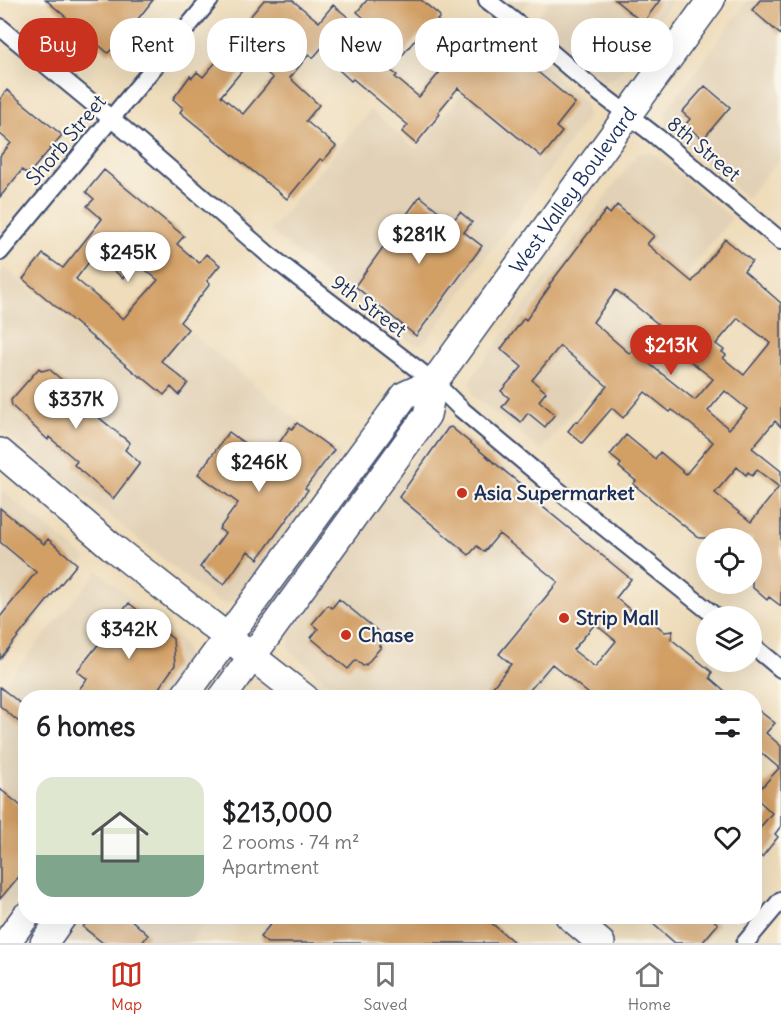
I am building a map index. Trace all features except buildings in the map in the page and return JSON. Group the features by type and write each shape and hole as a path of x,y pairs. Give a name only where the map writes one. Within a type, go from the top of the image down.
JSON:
{"main road":[{"name":"West Valley Boulevard","path":"228,690 428,415 434,382 711,0"},
{"name":"West Valley Boulevard","path":"189,690 405,395 434,382"},
{"path":"0,452 111,546 295,690"},
{"path":"44,943 57,924"},
{"path":"578,924 601,943"}],"street":[{"name":"Shorb Street","path":"0,252 210,0"},
{"name":"8th Street","path":"487,0 657,137 781,241"},
{"name":"9th Street","path":"0,27 269,255 434,382 461,409 541,476 703,606"},
{"path":"762,653 781,669"},
{"path":"762,923 781,900"},
{"path":"745,943 761,924"}],"shaded area":[{"path":"505,0 530,0 520,12"},
{"path":"549,0 673,0 660,18 571,18 571,55 559,45 559,18 537,18"},
{"path":"748,0 781,0 781,157 746,198 668,128 665,113"},
{"path":"479,72 550,72 586,103 588,116 427,340 418,345 408,341 270,231 370,110 416,149"},
{"path":"593,72 621,72 617,77 604,81"},
{"path":"651,152 732,218 541,451 473,395 470,380 637,154"},
{"path":"4,268 140,379 165,349 171,354 190,332 341,455 241,595 235,600 228,603 217,602 0,429 0,274"},
{"path":"448,423 545,498 636,573 542,690 337,690 290,651 288,632 438,424"},
{"path":"0,489 86,559 0,663"},
{"path":"98,571 179,638 185,646 187,655 184,669 168,690 18,690 18,898 0,923 0,689"},
{"path":"76,924 204,924 188,943 64,943"}],"place":[{"name":"Asia Supermarket","path":"462,493"},
{"name":"Strip Mall","path":"564,618"},
{"name":"Chase","path":"346,635"}]}
